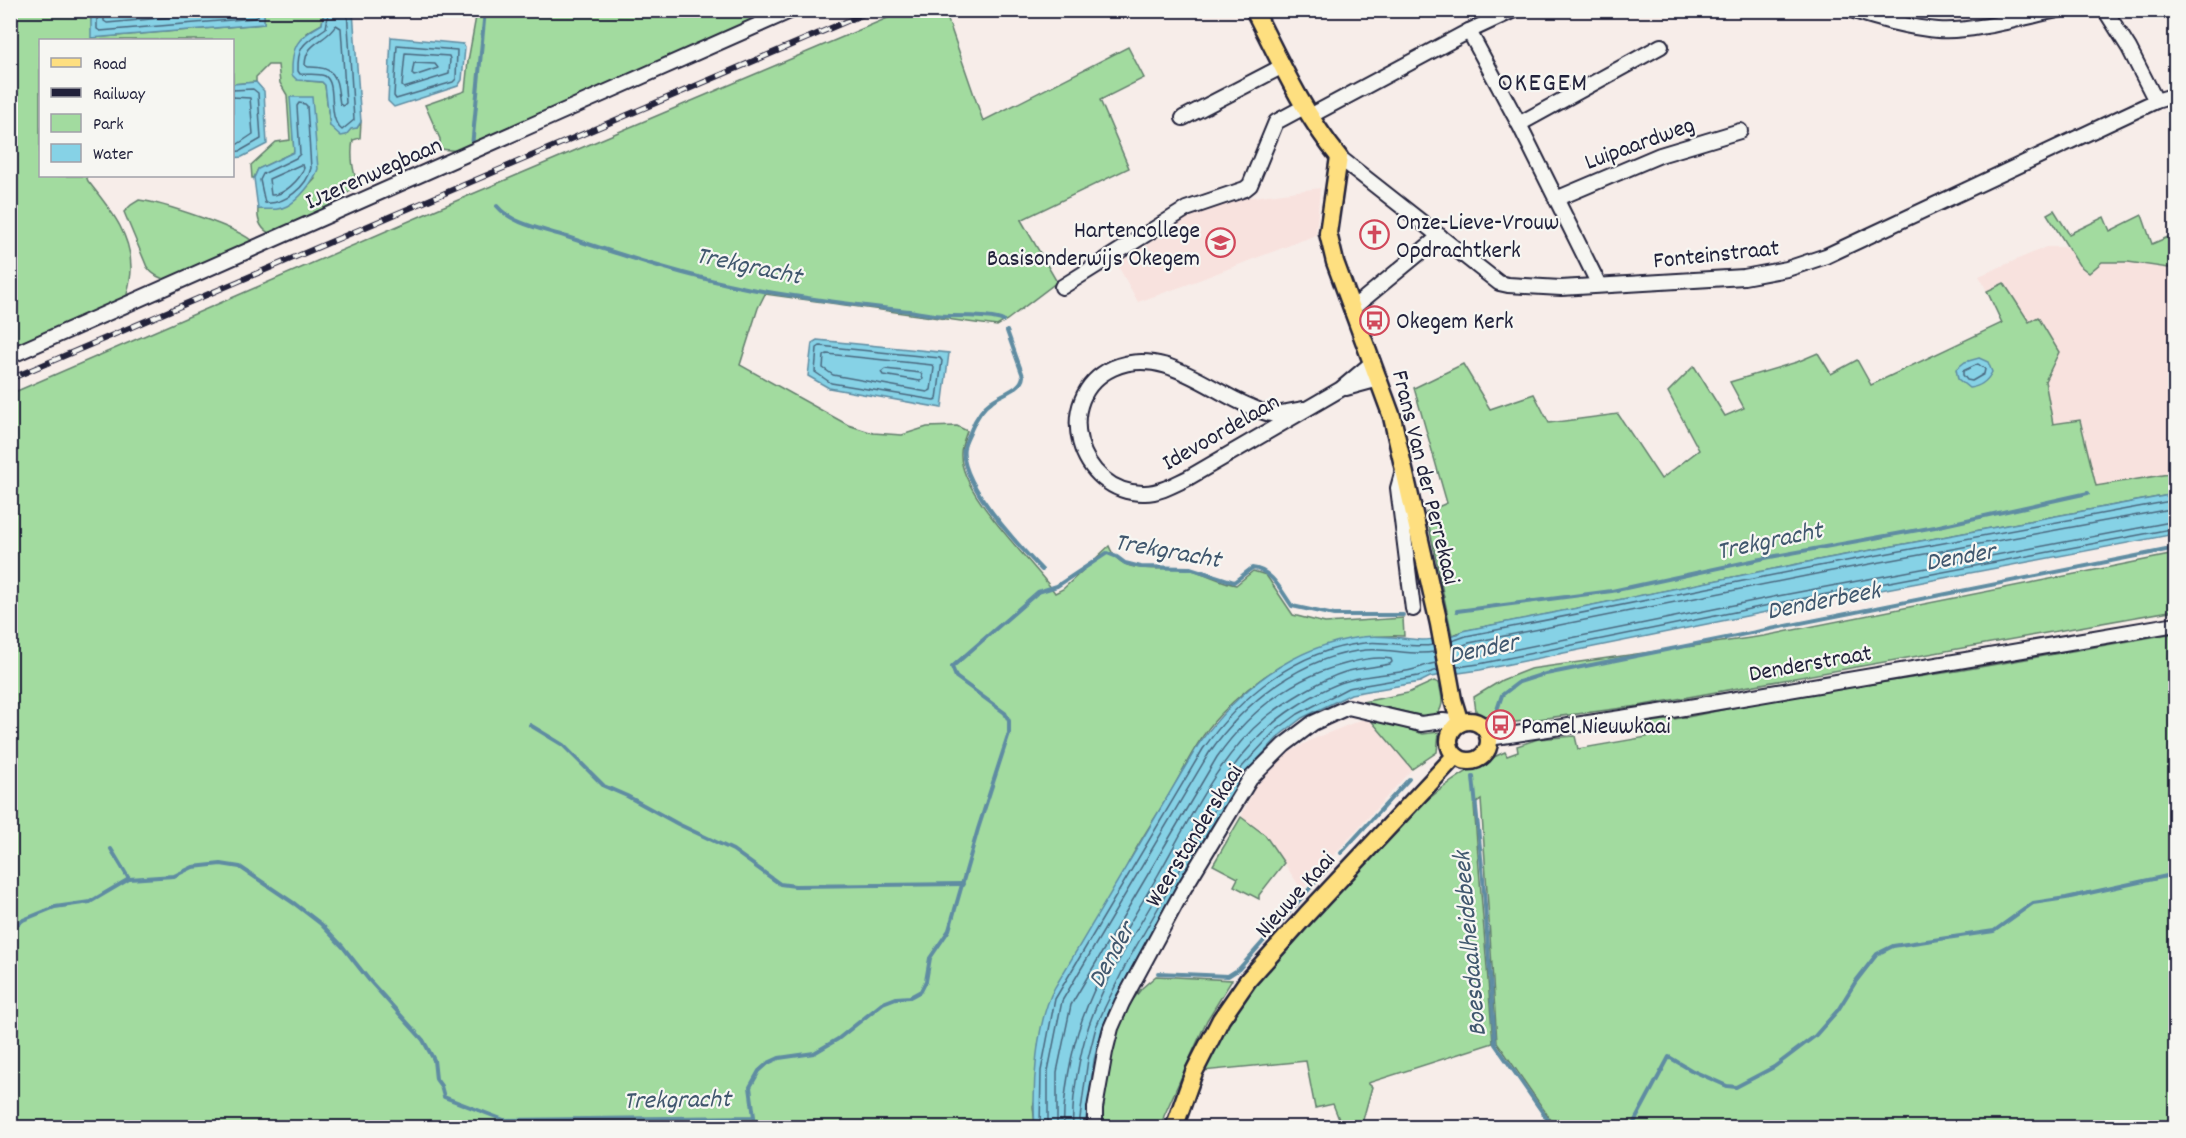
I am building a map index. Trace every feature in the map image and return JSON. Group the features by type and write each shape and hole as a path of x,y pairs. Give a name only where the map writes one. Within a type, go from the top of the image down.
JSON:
{"main road":[{"path":"1254,10 1307,111 1339,157"},
{"name":"Frans Van der Perrekaai","path":"1339,157 1328,233 1335,262 1392,417 1439,624 1451,691 1460,723"},
{"path":"1469,721 1479,723 1489,738 1489,747 1485,754 1470,762 1455,756 1449,748 1449,738 1453,729 1460,723 1469,721"},
{"name":"Nieuwe Kaai","path":"1174,1128 1199,1062 1221,1019 1248,980 1455,756"}],"street":[{"name":"IJzerenwegbaan","path":"10,356 792,10"},
{"path":"1062,287 1186,209 1245,189 1250,185 1276,122 1307,111 1514,10"},
{"path":"1851,10 1900,25 1939,30 1963,29 2058,10"},
{"path":"2105,10 2129,48 2156,101"},
{"path":"1469,32 1519,124 1599,285"},
{"path":"1519,124 1661,46"},
{"path":"1184,118 1283,66"},
{"name":"Fonteinstraat","path":"1339,157 1499,283 1561,288 1744,277 1787,269 1826,256 2156,101 2175,95"},
{"name":"Luipaardweg","path":"1556,198 1659,155 1740,131"},
{"path":"1353,308 1440,236"},
{"name":"Idevoordelaan","path":"1303,409 1270,414 1241,403 1168,365 1154,362 1130,362 1100,375 1087,390 1079,408 1077,437 1088,462 1106,481 1126,490 1146,493 1167,488 1341,389 1373,362"},
{"name":"Idevoordelaan","path":"1341,389 1379,379"},
{"name":"Frans Van der Perrekaai","path":"1403,468 1398,488 1413,609"},
{"name":"Denderstraat","path":"1489,738 1617,719 2175,624"},
{"name":"Weerstanderskaai","path":"1095,1128 1099,1082 1112,1028 1122,1003 1183,890 1250,779 1284,745 1313,723 1348,707 1421,724 1443,721 1460,723"}],"shaded area":[{"name":"Hartencollege Basisonderwijs Okegem","path":"1320,188 1316,235 1186,285 1138,302 1117,264 1205,207 1242,196 1253,197"},
{"path":"2046,247 2067,247 2079,265 2089,273 2102,262 2128,262 2175,269 2175,473 2096,486 2081,425 2053,425 2045,381 2038,318 2029,322 2004,283 1987,291 1979,276"},
{"path":"1368,717 1412,769 1302,890 1265,835 1241,817 1261,774 1277,759 1311,740"}],"green space":[{"path":"11,11 91,11 92,38 264,24 264,11 315,13 324,11 322,24 306,33 307,81 322,82 325,85 330,126 357,128 361,122 360,138 353,140 352,152 353,169 358,187 331,202 326,211 271,234 262,227 258,209 277,208 291,203 315,179 291,97 294,152 258,169 252,178 251,165 276,142 290,140 287,95 280,83 278,65 268,65 256,77 256,82 234,84 234,39 39,39 39,177 86,177 118,222 128,245 131,273 126,299 11,354"},
{"path":"477,11 786,11 470,152 440,149 440,139 425,105 465,91"},
{"path":"904,11 945,11 983,121 1128,47 1144,78 1100,100 1129,168 1021,220 1057,282 997,326 765,294 758,308 740,365 848,425 873,433 902,435 927,427 957,426 967,431 961,453 963,469 971,487 998,526 1055,593 1063,589 1109,546 1115,557 1134,567 1192,570 1236,585 1253,571 1266,575 1293,615 1325,623 1403,618 1404,636 1377,636 1327,646 1280,667 1238,697 1205,734 1124,872 1033,1106 1035,1127 11,1127 10,394 437,209"},
{"path":"139,200 218,224 247,237 254,243 169,280 162,279 147,267 124,212"},
{"path":"2054,210 2069,234 2104,217 2110,231 2142,215 2152,244 2175,234 2175,269 2128,262 2102,262 2089,273 2079,265 2047,214"},
{"path":"2004,283 2029,322 2038,317 2059,352 2045,381 2053,424 2080,420 2096,486 2175,473 2175,494 1818,560 1452,635 1426,512 1447,503 1414,388 1463,364 1490,409 1534,394 1549,423 1618,414 1661,479 1699,450 1668,392 1694,366 1725,416 1744,408 1730,382 1797,362 1818,353 1831,374 1857,360 1871,385 2002,323 1987,291"},
{"path":"2175,554 2175,610 1638,706 1516,722 1495,720 1476,711 1474,697 1502,680 1530,669 1764,636"},
{"path":"2175,633 2175,1127 1551,1127 1551,1120 1497,1042 1481,800 1474,805 1493,1043 1368,1083 1372,1087 1361,1127 1342,1127 1333,1104 1315,1108 1306,1061 1203,1071 1220,1035 1245,997 1401,824 1449,783 1505,752 1507,756 1518,752 1517,746 1538,739 1575,736 1578,749 1647,737 1645,723"},
{"path":"1434,681 1439,683 1442,702 1440,710 1433,718 1357,703 1408,693"},
{"path":"1368,717 1423,734 1439,732 1437,752 1412,769"},
{"path":"1241,817 1265,835 1284,863 1259,895 1259,899 1234,886 1238,878 1213,865"},
{"path":"1156,976 1232,980 1207,1020 1161,1127 1100,1128 1101,1099 1109,1059 1125,1010 1142,988"}],"water":[{"path":"91,11 264,11 264,24 91,38"},
{"path":"324,11 353,11 361,122 357,128 341,136 330,126 325,85 322,82 297,80 292,75 294,50 297,44 322,24"},
{"path":"391,37 463,44 465,48 462,80 458,86 394,107 388,101"},
{"path":"256,82 264,91 267,144 242,157 234,158 234,84"},
{"path":"290,97 312,97 318,169 306,190 292,203 280,209 258,209 254,178 258,169 294,152"},
{"path":"817,340 949,353 942,408 829,388 808,376 812,343"},
{"path":"1979,358 1988,362 1992,372 1988,379 1969,388 1958,379 1956,369 1965,362"},
{"name":"Dender","path":"2175,494 2175,534 1781,609 1480,670 1430,677 1420,682 1351,694 1302,718 1280,735 1247,771 1229,798 1132,967 1102,1029 1094,1060 1086,1127 1035,1128 1034,1094 1037,1056 1043,1018 1055,987 1198,745 1230,706 1249,689 1290,660 1337,642 1362,637 1436,639 1462,631 1818,560"}],"waterway":[{"name":"Trekgracht","path":"472,147 485,10"},
{"name":"Trekgracht","path":"497,206 511,218 529,226 705,279 830,301 934,315 985,317 1003,321"},
{"name":"Trekgracht","path":"1007,331 1023,376 1022,381 1015,388 988,404 979,414 964,448 965,462 970,478 992,513 1042,570"},
{"name":"Trekgracht","path":"1457,611 1612,591 1770,557 1935,527 2088,493"},
{"name":"Denderbeek","path":"1496,713 1502,695 1519,682 1541,675 2176,548"},
{"name":"Trekgracht","path":"111,849 129,879 174,876 193,867 221,864 240,867 295,904 321,924 343,947 369,980 423,1040 434,1060 436,1079 444,1097 504,1120 754,1117 750,1087 759,1071 768,1063 779,1058 814,1053 838,1039 883,1003 896,998 910,997 921,991 926,981 930,958 949,930 1009,733 1009,721 1005,713 956,677 952,667 1038,592 1057,586 1107,553 1125,563 1141,567 1190,568 1234,582 1252,568 1259,569 1275,582 1292,606 1334,615 1403,615"},
{"path":"530,725 563,745 604,786 733,850 780,884 795,886 963,884"},
{"name":"Boesdaalheidebeek","path":"1473,777 1495,1044 1550,1123 1548,1128"},
{"path":"1341,853 1409,779"},
{"path":"1158,973 1228,976 1239,969 1333,862"},
{"path":"1631,1128 1669,1057 1691,1070 1727,1086 1736,1087 1774,1067 1815,1036 1838,1010 1856,981 1877,954 1893,946 1994,931 2033,903 2176,874"},
{"path":"10,929 23,920 55,907 90,902 129,879"},
{"path":"754,1117 757,1128"}],"railway":[{"path":"10,379 873,10"}],"place":[{"name":"Onze-Lieve-Vrouw Opdrachtkerk","path":"1375,235"},
{"name":"Hartencollege Basisonderwijs Okegem","path":"1221,243"},
{"name":"Okegem Kerk","path":"1375,320"},
{"name":"Pamel Nieuwkaai","path":"1500,725"}],"district":[{"name":"OKEGEM","path":"1543,81"}]}
